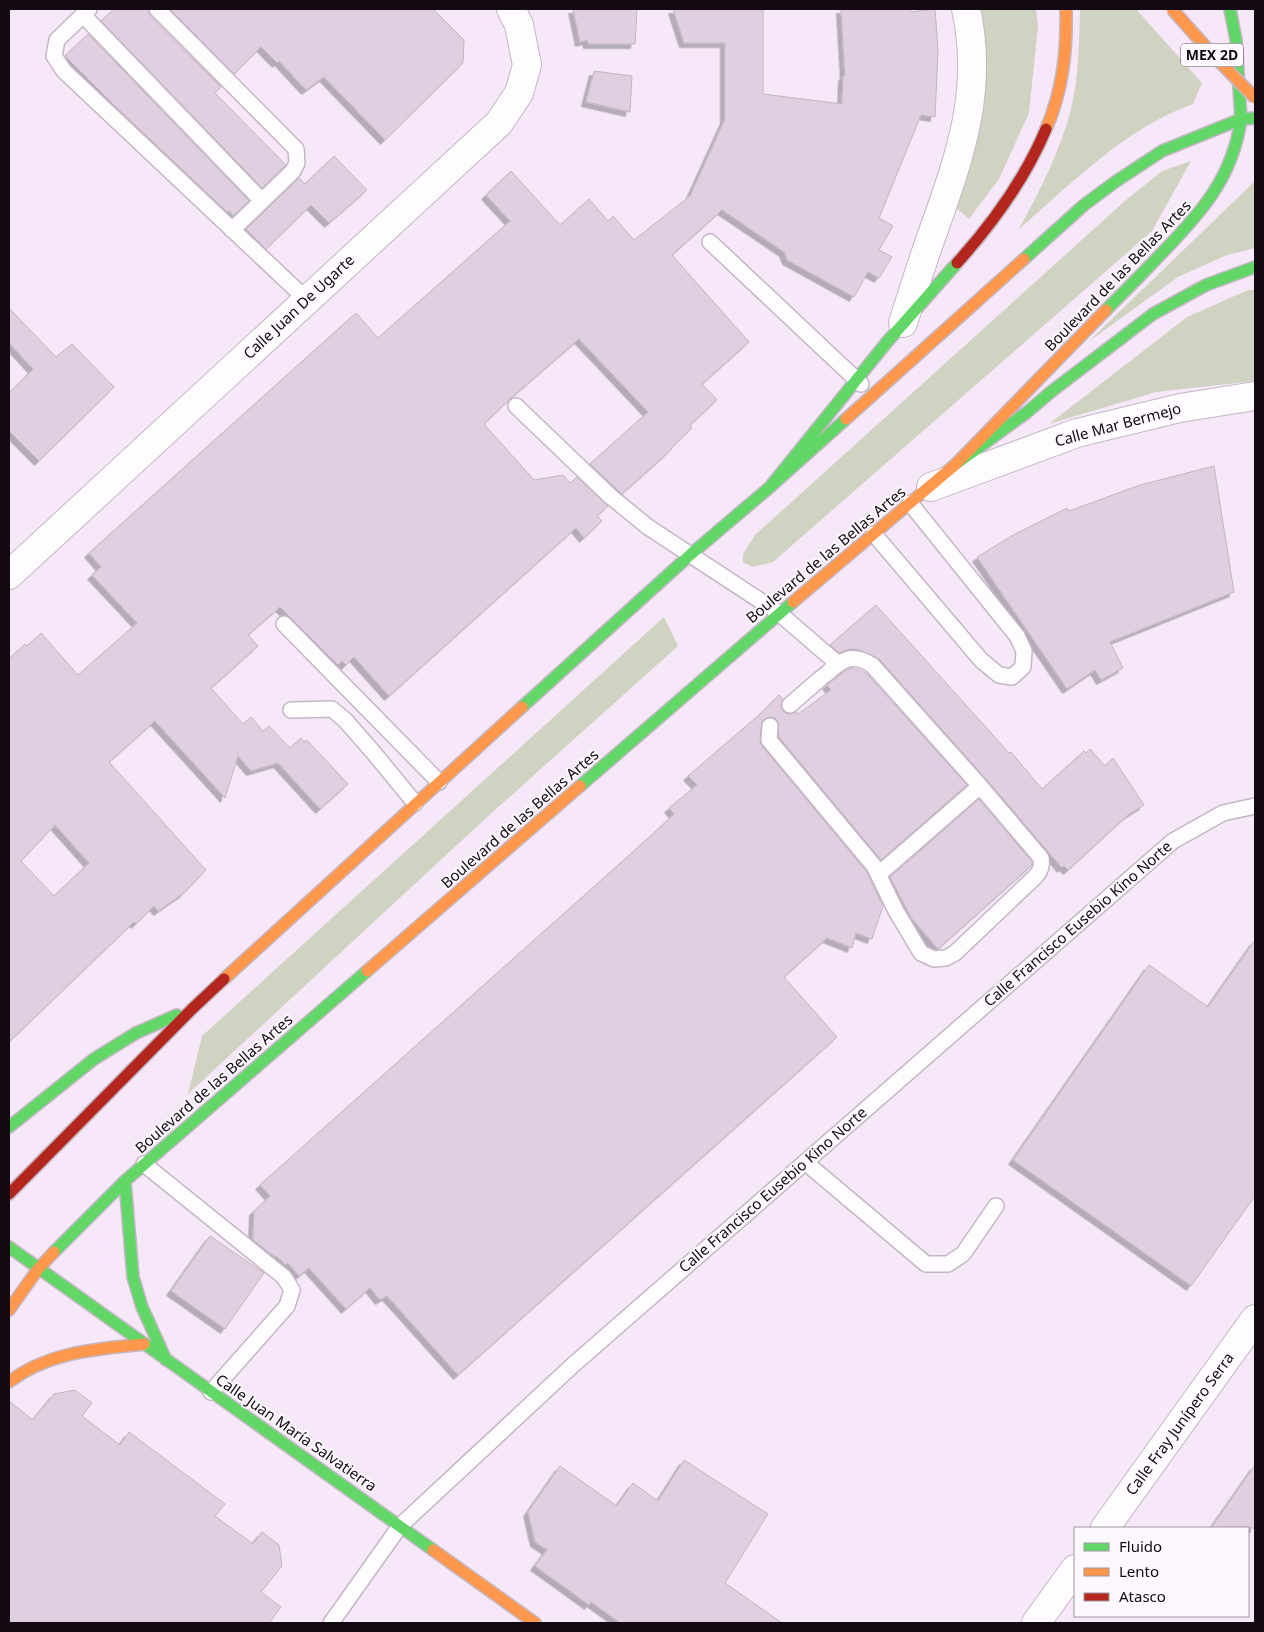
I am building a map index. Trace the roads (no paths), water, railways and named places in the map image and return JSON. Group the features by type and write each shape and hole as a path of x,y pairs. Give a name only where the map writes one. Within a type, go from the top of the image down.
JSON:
{"main road":[{"path":"770,488 903,323 974,244 1005,204 1026,171 1054,109 1062,75 1066,43 1066,9"},
{"name":"MEX 2D","path":"1172,9 1255,98"},
{"name":"Boulevard de las Bellas Artes","path":"9,1310 38,1269 144,1164 779,614 956,464 1194,221 1216,192 1225,176 1237,145 1241,119 1236,40 1230,9"},
{"path":"9,1194 192,1009 414,803 690,555 770,488 1084,205 1162,151 1241,119 1255,118"},
{"path":"956,464 1020,418 1052,391 1153,314 1206,285 1255,267"},
{"path":"9,1126 94,1059 136,1034 192,1009"},
{"path":"125,1181 133,1277 142,1306 166,1360"},
{"name":"Calle Juan María Salvatierra","path":"9,1247 535,1623"},
{"path":"9,1382 44,1360 85,1351 144,1344"}],"street":[{"name":"Calle Juan De Ugarte","path":"9,575 499,123 518,94 527,65 519,25 511,9"},
{"path":"903,323 958,162 970,103 973,61 966,9"},
{"name":"Calle Mar Bermejo","path":"919,496 1077,433 1180,408 1255,396"},
{"name":"Calle Fray Junípero Serra","path":"1106,1527 1255,1319"},
{"path":"1036,1623 1074,1570"}],"lane":[{"path":"157,9 296,149 297,163 292,171 232,230"},
{"path":"262,201 86,12 56,40 54,56 64,71 307,300"},
{"path":"710,242 873,396"},
{"path":"516,406 610,496 648,527 779,614 838,664"},
{"path":"874,534 981,660 999,675 1012,677 1023,667 1024,651 1017,636 919,496"},
{"path":"284,624 438,782"},
{"path":"770,726 769,740 879,874 896,911 921,953 934,959 946,958 955,953 1041,870 1041,858 1036,851 872,665 861,658 848,658 838,664 790,705"},
{"path":"291,710 332,709 345,720 373,752 414,803"},
{"path":"879,874 980,786"},
{"name":"Calle Francisco Eusebio Kino Norte","path":"331,1623 400,1526 573,1365 1173,841 1223,813 1255,806"},
{"path":"805,1162 926,1264 948,1264 963,1254 996,1206"},
{"path":"144,1164 284,1277 292,1290 287,1306 211,1392"}]}
